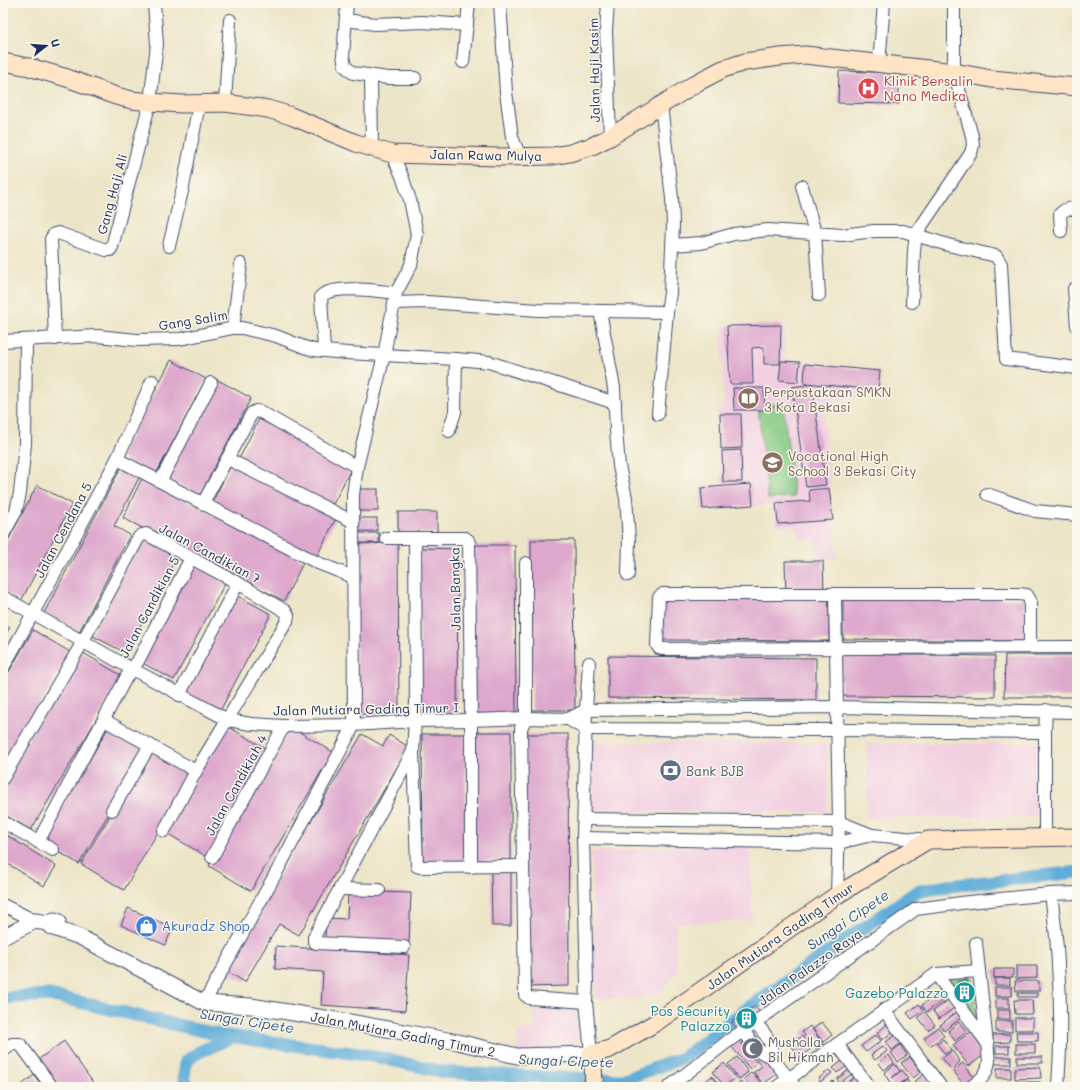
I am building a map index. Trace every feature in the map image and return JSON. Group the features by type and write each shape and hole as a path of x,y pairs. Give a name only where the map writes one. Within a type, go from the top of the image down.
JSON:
{"main road":[{"name":"Jalan Rawa Mulya","path":"3,62 29,67 67,78 116,96 150,102 199,104 225,103 278,111 356,143 392,154 520,158 553,156 570,153 592,146 610,137 723,69 745,62 780,57 805,55 954,72 992,79 1077,87"},
{"path":"928,840 1077,837"},
{"name":"Jalan Mutiara Gading Timur","path":"592,1059 656,1023 837,895 928,840"},
{"path":"592,1059 594,1087"}],"street":[{"path":"150,102 157,44 154,3"},
{"path":"347,3 343,56 346,66 353,73 388,78 415,78"},
{"path":"463,62 469,3"},
{"path":"500,3 506,92 512,137 520,158"},
{"name":"Jalan Haji Kasim","path":"608,3 606,31 610,137"},
{"path":"879,64 884,3"},
{"path":"912,302 916,234 971,153 973,145 972,136 954,72 954,3"},
{"path":"225,103 230,20"},
{"path":"346,20 375,24 423,22 467,24"},
{"path":"371,76 372,148"},
{"name":"Gang Haji Ali","path":"55,339 51,239 54,234 58,233 106,250 110,250 150,102"},
{"path":"169,246 183,187 199,104"},
{"path":"658,414 670,293 672,244 672,198 661,105"},
{"path":"209,1000 354,725 353,495 357,467 384,355 395,298 411,265 417,234 410,200 392,154"},
{"path":"802,186 815,233 820,295"},
{"path":"1061,231 1060,214 1064,210 1070,208 1077,210"},
{"path":"672,244 701,243 734,234 768,230 842,235 868,232 902,231 916,234 948,245 996,256 1001,264 1006,359 1077,368"},
{"path":"233,328 241,264"},
{"path":"1074,288 1077,326"},
{"path":"324,351 321,296 342,290 364,289 395,298 427,302 538,310 667,312"},
{"path":"600,311 614,388 619,466 626,498 629,540 628,575"},
{"name":"Gang Salim","path":"3,341 97,336 137,340 180,339 233,328 242,328 276,336 304,347 324,351 489,362 615,403"},
{"path":"3,535 16,510 20,493 25,444 26,340"},
{"path":"449,431 455,412 456,359"},
{"name":"Jalan Cendana 5","path":"3,668 117,459 152,381"},
{"path":"161,480 211,383"},
{"path":"204,503 252,413 256,411 261,412 357,467"},
{"path":"228,458 352,521"},
{"path":"117,459 161,480 318,563 354,577"},
{"path":"987,494 1035,511 1077,515"},
{"name":"Jalan Candikian 7","path":"82,640 139,537 142,535 146,534 238,583 285,611 288,615 287,621 228,720"},
{"name":"Jalan Bangka","path":"386,538 465,538 468,540 471,720"},
{"path":"415,539 415,721 413,752 417,866 523,866"},
{"name":"Jalan Candikian 5","path":"38,842 138,660 191,558"},
{"path":"526,563 526,718 521,728 525,995 529,998 586,1002"},
{"path":"180,695 238,583"},
{"path":"1030,647 1030,600 1027,596 1007,594 663,594 659,597 657,645 662,649 1077,647"},
{"path":"835,594 839,822 837,895"},
{"name":"Jalan Mutiara Gading Timur I","path":"3,598 228,720 251,724 284,726 354,725 415,721 526,718 568,719 586,710"},
{"path":"3,778 82,640"},
{"path":"589,663 585,729 583,838 586,1002 592,1059"},
{"path":"586,710 836,707 1046,710 1077,712"},
{"path":"1045,838 1046,710"},
{"name":"Jalan Mutiara Gading Timur I","path":"568,719 585,729"},
{"path":"104,720 196,771"},
{"path":"164,831 196,771 228,720"},
{"path":"471,720 471,867"},
{"name":"Jalan Candikiah 4","path":"212,857 284,726"},
{"path":"585,729 1045,732"},
{"path":"112,810 150,745"},
{"path":"404,947 316,943 314,941 314,937 363,848 413,752"},
{"path":"584,819 839,822 872,835 928,840"},
{"path":"3,822 53,850"},
{"path":"583,838 838,843 872,835"},
{"path":"340,889 379,890"},
{"name":"Jalan Palazzo Raya","path":"668,1087 700,1062 916,909 969,902 1077,893"},
{"path":"1052,894 1060,992 1058,1087"},
{"path":"3,905 42,922"},
{"path":"3,937 42,922"},
{"name":"Jalan Mutiara Gading Timur 2","path":"42,922 53,928 80,937 209,1000 355,1023 458,1042 517,1056 592,1059"},
{"path":"971,1087 987,1072 989,1061 976,943"},
{"path":"777,1087 792,1083 837,1044 936,974 980,971"},
{"path":"936,974 988,1044"},
{"path":"884,1010 941,1087"},
{"path":"756,1022 771,1044 772,1050 770,1055"},
{"path":"744,1031 760,1052 765,1055 770,1055 792,1083"},
{"path":"3,1051 12,1044 20,1044 52,1087"},
{"path":"837,1044 869,1087"}],"shaded area":[{"name":"Vocational High School 3 Bekasi City","path":"785,324 784,359 880,371 881,392 827,402 823,407 837,560 821,560 814,539 798,538 797,528 776,525 774,505 701,511 700,487 721,485 716,411 722,409 724,399 721,325"},
{"path":"592,742 828,743 828,812 592,811"},
{"path":"1037,743 1038,817 867,818 867,744"},
{"path":"720,844 751,844 752,921 676,923 677,971 658,996 596,999 591,852"},
{"path":"534,1007 578,1007 578,1046 573,1049 517,1053 518,1031 534,1029"}],"green space":[{"path":"783,403 794,497 768,499 758,406"},
{"path":"973,976 978,1025 944,978"}],"building":[{"name":"Klinik Bersalin Nano Medika","path":"839,71 899,73 899,104 838,103"},
{"path":"781,325 780,364 764,364 764,347 752,348 753,384 730,384 727,326"},
{"path":"171,360 206,379 155,476 120,457"},
{"path":"781,361 800,362 798,382 779,380"},
{"path":"805,364 880,371 878,390 804,383"},
{"path":"216,379 251,398 200,495 165,477"},
{"path":"812,384 826,485 806,487 792,387"},
{"name":"Perpustakaan SMKN 3 Kota Bekasi","path":"733,388 764,388 765,410 734,410"},
{"path":"720,414 741,414 742,448 721,449"},
{"path":"259,419 352,467 332,506 239,459"},
{"path":"741,450 742,482 723,482 722,451"},
{"path":"123,464 141,474 114,526 130,535 79,632 44,613"},
{"path":"231,465 336,518 316,558 211,505"},
{"path":"142,478 304,561 284,601 123,518"},
{"path":"751,484 753,505 703,509 701,488"},
{"path":"37,485 72,504 21,601 3,591 3,550"},
{"path":"829,488 833,520 778,524 776,503 810,501 809,490"},
{"path":"356,489 378,489 378,511 356,511"},
{"path":"398,512 437,512 437,533 398,533"},
{"path":"355,518 377,518 377,531 355,531"},
{"path":"356,533 379,533 379,543 356,543"},
{"path":"142,538 177,556 126,653 91,635"},
{"path":"531,540 574,540 575,710 532,710"},
{"path":"398,543 399,714 357,714 355,544"},
{"path":"472,545 515,545 516,715 473,715"},
{"path":"420,548 458,549 457,718 420,718"},
{"path":"785,561 823,561 824,592 786,593"},
{"path":"190,564 225,583 174,680 139,661"},
{"path":"236,595 271,614 220,711 185,692"},
{"path":"660,598 829,599 829,641 660,640"},
{"path":"843,598 1025,599 1025,641 843,639"},
{"path":"3,622 10,627 3,639"},
{"path":"33,630 70,652 3,768 3,682"},
{"path":"80,651 122,676 31,830 3,814 3,782"},
{"path":"841,654 995,656 995,697 841,696"},
{"path":"1005,655 1077,655 1077,697 1004,697"},
{"path":"608,656 816,658 816,700 608,698"},
{"path":"227,726 270,751 207,857 165,832"},
{"path":"291,727 333,752 251,891 209,866"},
{"path":"108,728 146,750 79,864 42,842"},
{"path":"473,732 511,732 511,861 473,860"},
{"path":"362,734 383,746 389,735 409,747 299,935 279,924 245,982 224,970"},
{"path":"422,734 465,734 466,863 423,863"},
{"path":"525,734 568,734 569,986 526,987"},
{"path":"149,750 191,775 124,890 81,864"},
{"path":"3,833 56,866 44,886 3,861"},
{"path":"491,871 511,871 511,926 492,926"},
{"path":"348,891 411,893 409,942 325,939 326,918 347,919"},
{"name":"Akuradz Shop","path":"128,908 173,928 165,945 121,925"},
{"path":"276,946 409,955 405,1011 321,1005 323,972 275,969"},
{"path":"1016,966 1037,966 1037,978 1016,979"},
{"path":"994,969 1013,969 1013,977 994,978"},
{"path":"995,978 1010,978 1010,985 995,985"},
{"path":"967,980 970,996 961,998 957,982"},
{"path":"1015,981 1039,981 1039,991 1016,991"},
{"path":"995,987 1012,987 1012,996 995,996"},
{"path":"941,990 947,997 927,1012 922,1005"},
{"path":"1018,993 1037,993 1037,997 1018,997"},
{"path":"996,998 1009,998 1009,1008 996,1008"},
{"path":"948,1000 954,1008 939,1019 933,1011"},
{"path":"1014,1000 1032,1000 1033,1014 1015,1014"},
{"path":"919,1004 924,1010 912,1019 907,1013"},
{"name":"Pos Security Palazzo","path":"755,1006 760,1013 738,1030 732,1022"},
{"path":"1072,1006 1077,1006 1077,1015 1073,1015"},
{"path":"997,1010 1010,1010 1010,1019 997,1019"},
{"path":"925,1012 935,1025 928,1030 918,1017"},
{"path":"957,1012 961,1018 944,1031 940,1025"},
{"path":"1015,1018 1033,1018 1033,1030 1015,1030"},
{"path":"996,1021 1012,1021 1012,1032 996,1032"},
{"path":"822,1022 832,1035 823,1042 813,1029"},
{"path":"890,1022 896,1029 882,1040 877,1033"},
{"path":"959,1022 967,1032 955,1041 948,1031"},
{"path":"810,1026 823,1044 816,1049 802,1032"},
{"path":"938,1027 944,1036 930,1046 924,1038"},
{"path":"972,1031 988,1052 969,1066 953,1045"},
{"path":"1016,1032 1038,1032 1038,1041 1017,1041"},
{"path":"898,1033 904,1041 892,1050 886,1042"},
{"path":"1010,1034 1010,1042 993,1043 993,1035"},
{"path":"876,1035 881,1041 866,1052 861,1046"},
{"path":"802,1036 812,1048 800,1057 791,1045"},
{"path":"744,1038 777,1074 763,1084 754,1072 762,1066 741,1040"},
{"path":"943,1039 951,1050 945,1054 937,1044"},
{"path":"739,1040 757,1063 750,1069 731,1046"},
{"path":"64,1041 96,1087 59,1087 39,1059"},
{"path":"1016,1044 1035,1044 1035,1053 1016,1053"},
{"path":"900,1045 907,1055 898,1062 891,1053"},
{"path":"883,1046 887,1051 875,1060 871,1055"},
{"path":"996,1046 1009,1046 1009,1053 996,1053"},
{"path":"952,1051 960,1062 951,1069 942,1058"},
{"path":"889,1055 894,1063 884,1070 879,1063"},
{"path":"737,1057 748,1072 739,1079 728,1064"},
{"path":"910,1057 921,1072 913,1078 901,1063"},
{"path":"992,1057 1011,1057 1011,1064 992,1064"},
{"path":"1017,1057 1042,1057 1042,1063 1017,1063"},
{"path":"843,1060 847,1066 837,1073 833,1068"},
{"path":"724,1063 736,1078 724,1086 713,1072"},
{"path":"963,1063 975,1079 965,1087 953,1070"},
{"path":"895,1064 900,1071 892,1078 902,1070 908,1078 896,1087 893,1087 884,1073"},
{"path":"1040,1067 1041,1078 1015,1079 1015,1068"},
{"path":"997,1068 1011,1068 1011,1078 997,1078"},
{"path":"850,1069 853,1073 840,1083 837,1079"},
{"path":"829,1070 832,1073 820,1082 818,1079"},
{"path":"752,1072 762,1085 759,1087 750,1087 744,1079"},
{"path":"924,1074 933,1086 918,1087 914,1082"},
{"path":"34,1075 43,1087 19,1087"},
{"path":"712,1076 721,1087 713,1087 707,1080"},
{"path":"855,1077 861,1085 859,1087 842,1087"},
{"path":"907,1080 912,1087 897,1087"},
{"path":"706,1081 710,1087 699,1087"},
{"path":"833,1081 837,1087 826,1086"},
{"path":"741,1082 745,1087 734,1087"},
{"path":"1019,1082 1040,1082 1040,1087 1019,1087"}],"waterway":[{"name":"Sungai Cipete","path":"3,998 49,995 220,1035 373,1056 443,1072 622,1080 683,1058 760,999 916,892 948,886 1077,872"},
{"path":"188,1087 184,1077 186,1061 199,1052 233,1037"}],"place":[{"name":"Klinik Bersalin Nano Medika","path":"869,88"},
{"name":"Perpustakaan SMKN 3 Kota Bekasi","path":"749,399"},
{"name":"Vocational High School 3 Bekasi City","path":"773,463"},
{"name":"Bank BJB","path":"670,771"},
{"name":"Akuradz Shop","path":"147,926"},
{"name":"Gazebo Palazzo","path":"964,993"},
{"name":"Pos Security Palazzo","path":"746,1018"},
{"name":"Musholla Bil Hikmah","path":"752,1049"}]}
